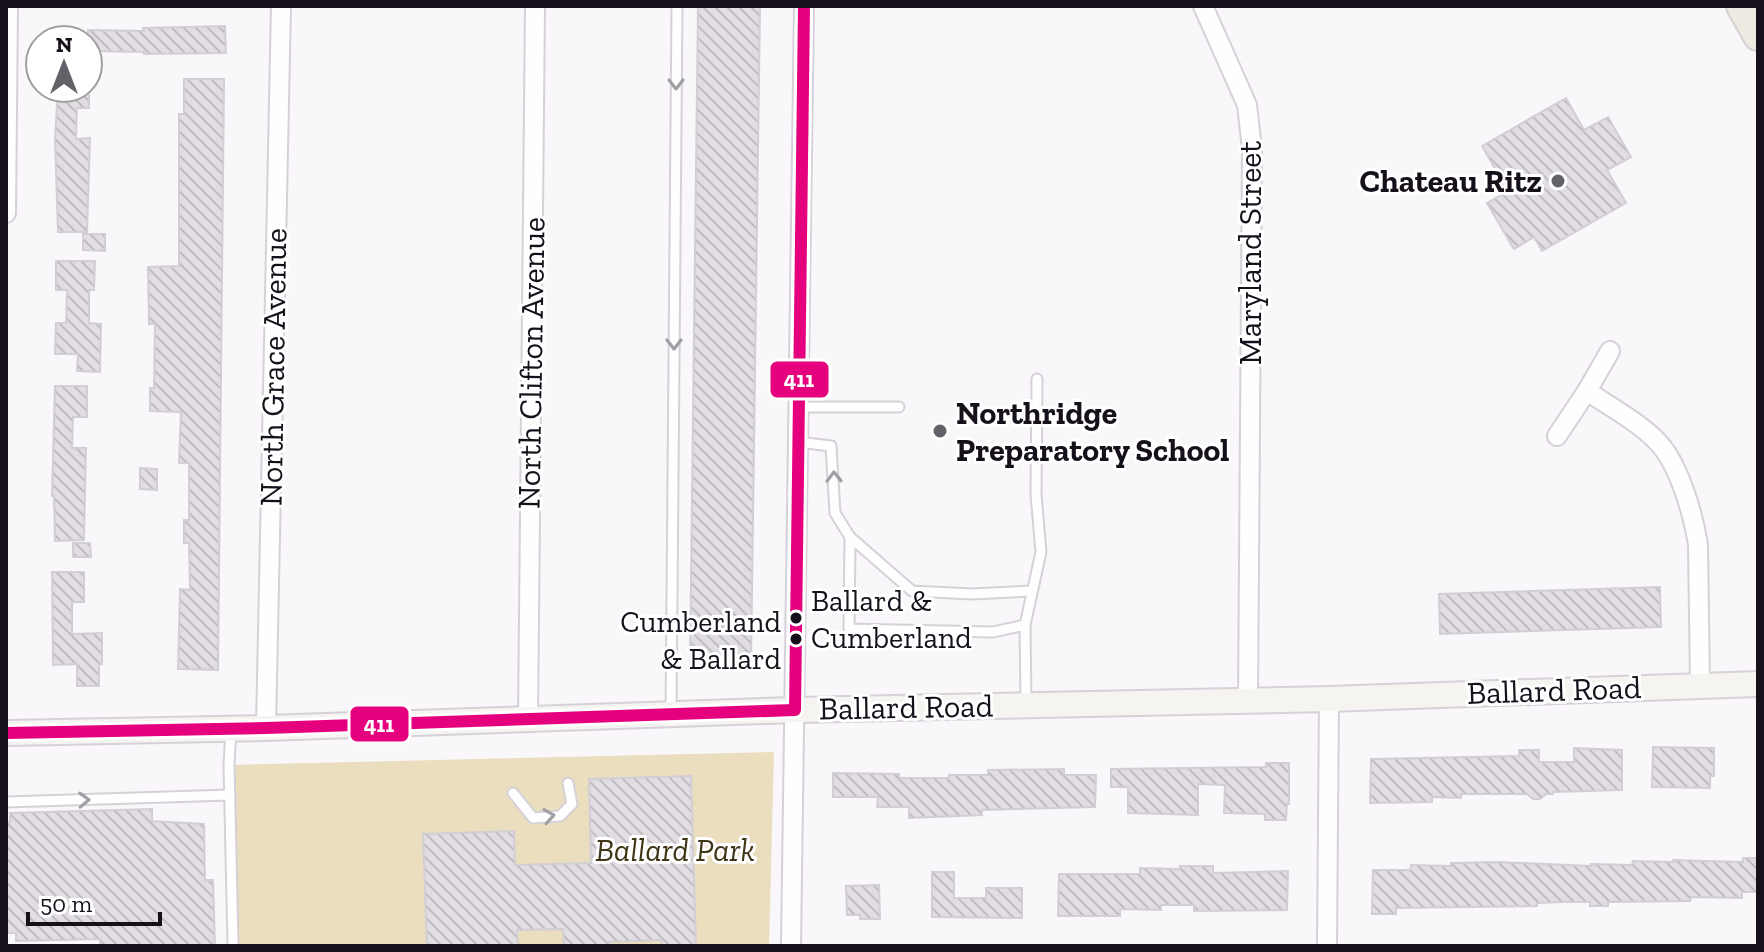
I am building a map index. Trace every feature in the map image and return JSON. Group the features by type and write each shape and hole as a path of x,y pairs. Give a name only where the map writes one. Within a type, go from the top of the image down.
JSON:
{"main road":[{"path":"1741,6 1758,36"}],"street":[{"path":"6,213 8,6"},
{"name":"North Grace Avenue","path":"266,728 281,6"},
{"name":"North Clifton Avenue","path":"528,719 535,6"},
{"path":"791,946 804,6"},
{"name":"Maryland Street","path":"1203,6 1247,105 1252,149 1248,700"},
{"path":"1557,436 1610,351"},
{"path":"1587,391 1654,438 1671,459 1695,524 1698,545 1700,684"},
{"name":"Ballard Road","path":"6,733 266,728 795,710 1329,699 1758,684"},
{"path":"1327,946 1329,699"}],"lane":[{"path":"671,714 677,6"},
{"path":"1026,705 1025,625 1041,552 1036,494 1037,379"},
{"path":"799,407 899,407"},
{"path":"798,442 830,445 835,513 850,537 912,591 972,594 1031,591"},
{"path":"850,537 849,629 993,632 1025,625"},
{"path":"231,729 233,946"},
{"path":"513,793 533,818 560,816 572,804 568,783"},
{"path":"6,802 230,795"}],"green space":[{"name":"Ballard Park","path":"774,752 769,946 231,946 227,765"}],"building":[{"path":"698,6 760,6 751,662 690,662"},
{"path":"225,26 226,53 104,51 104,30 144,31 143,28"},
{"path":"184,79 224,79 218,670 178,669 180,589 190,590 189,543 184,543 184,520 189,520 189,463 179,463 181,412 150,411 150,388 154,388 155,324 149,324 148,267 179,266 179,114 184,114"},
{"name":"Chateau Ritz","path":"1566,98 1584,130 1608,117 1631,157 1607,170 1626,203 1542,251 1534,237 1514,249 1487,203 1508,191 1482,146"},
{"path":"57,104 89,104 89,108 77,108 76,139 90,138 87,232 58,232"},
{"path":"83,234 105,234 105,251 83,250"},
{"path":"56,261 95,261 94,290 89,290 89,323 101,324 100,372 77,371 78,354 55,354 56,323 66,323 67,290 56,290"},
{"path":"55,386 87,386 87,417 73,417 72,448 86,448 84,540 55,541 52,496"},
{"path":"140,468 157,469 157,490 140,489"},
{"path":"73,543 90,543 91,557 73,557"},
{"path":"52,572 84,572 84,602 72,602 72,634 102,633 99,686 77,686 77,664 53,665"},
{"path":"1660,587 1661,627 1440,634 1439,594"},
{"path":"1653,747 1714,748 1714,776 1710,776 1710,788 1652,787"},
{"path":"1574,748 1622,750 1622,790 1553,792 1540,799 1533,799 1527,794 1461,794 1461,798 1432,797 1432,802 1370,803 1371,759 1519,756 1519,750 1539,750 1539,762 1574,762"},
{"path":"1266,763 1289,763 1286,820 1265,820 1265,814 1224,813 1225,785 1198,784 1198,815 1128,813 1128,787 1111,787 1111,769 1266,767"},
{"path":"1064,769 1064,775 1096,775 1095,807 982,810 982,815 909,818 909,807 877,807 878,797 833,797 833,773 949,778 949,775 988,775 988,770"},
{"path":"691,776 696,946 662,946 662,940 609,942 610,946 564,946 563,929 517,930 518,946 427,946 423,834 514,831 515,865 591,863 589,779"},
{"path":"152,809 152,821 204,824 205,880 213,880 215,946 100,946 100,939 16,941 16,933 6,933 6,823 10,822 10,813"},
{"path":"1743,858 1758,858 1758,892 1742,892 1742,898 1691,897 1690,901 1608,902 1608,906 1563,902 1537,903 1537,906 1396,908 1396,914 1372,914 1373,870 1410,870 1411,865 1451,866 1451,863 1591,866 1632,865 1633,861 1743,862"},
{"path":"1180,866 1213,866 1213,873 1288,871 1287,910 1194,911 1194,905 1161,905 1161,910 1120,909 1120,916 1058,916 1059,874 1140,874 1140,868 1180,869"},
{"path":"932,872 954,872 954,898 986,898 986,888 1022,888 1022,918 932,917"},
{"path":"879,885 880,919 860,919 860,915 847,915 846,886"}],"transit line":[{"name":"411","path":"6,733 266,728 795,710 804,6"}],"place":[{"name":"Chateau Ritz","path":"1558,181"},
{"name":"Northridge Preparatory School","path":"940,431"},
{"name":"Ballard & Cumberland","path":"796,618"},
{"name":"Cumberland & Ballard","path":"796,639"}]}
